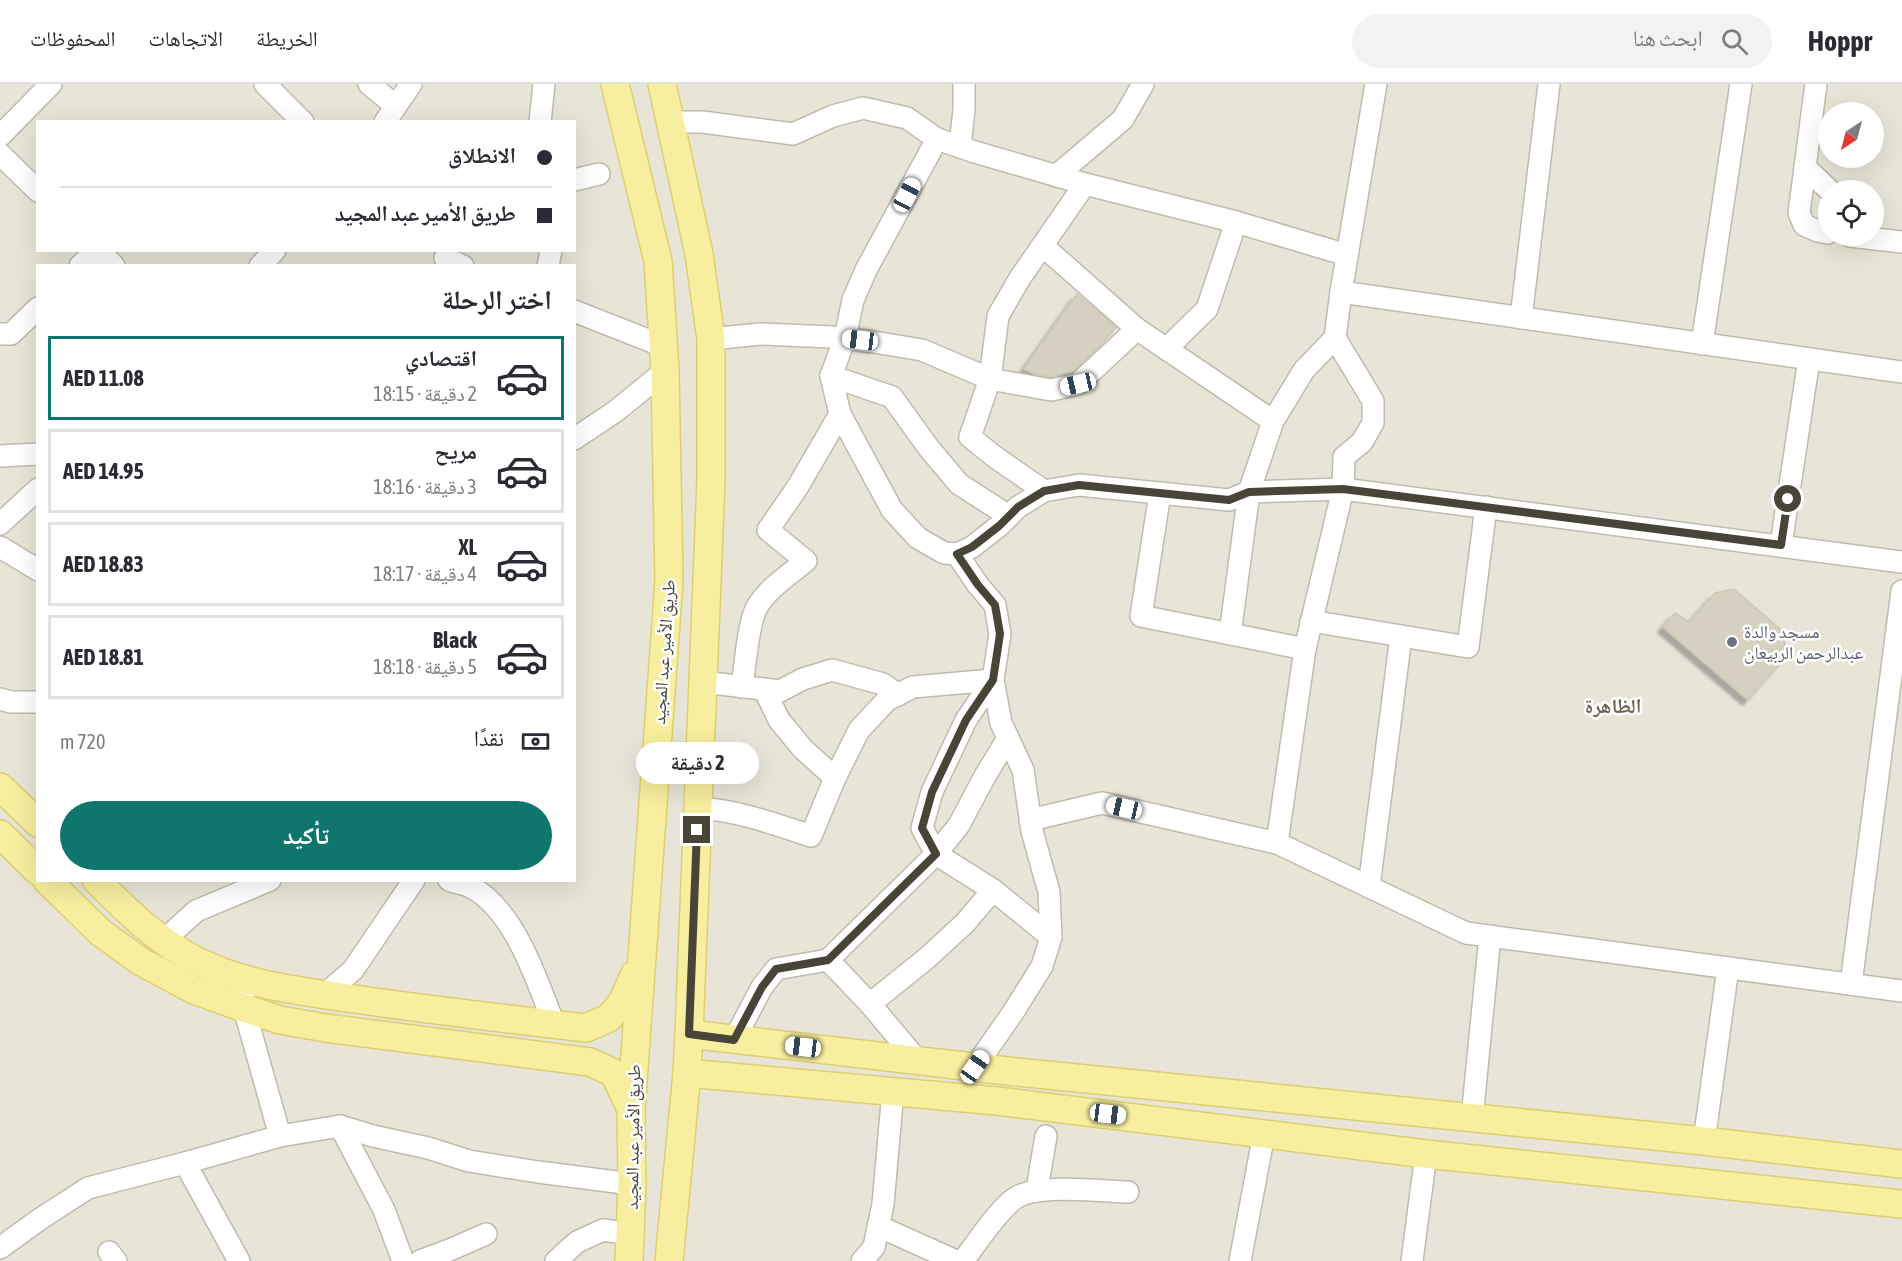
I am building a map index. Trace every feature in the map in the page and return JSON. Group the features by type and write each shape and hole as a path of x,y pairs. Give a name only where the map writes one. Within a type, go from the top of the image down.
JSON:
{"main road":[{"name":"طريق الأمير عبد المجيد","path":"615,84 658,261 664,358 669,581 631,1110 632,1184 629,1261"},
{"path":"662,84 699,254 711,339 711,479 689,1034 669,1261"},
{"path":"0,787 36,821"},
{"path":"0,834 36,869"},
{"path":"49,882 100,932 140,961 194,990 280,1020 590,1062 614,1073 631,1110"},
{"path":"98,882 128,913 163,941 200,963 240,978 275,987 420,1009 586,1028 609,1018 623,1001 641,960"},
{"path":"689,1034 975,1067 1704,1141 1902,1164"},
{"path":"687,1073 997,1101 1475,1160 1902,1204"},
{"path":"1475,1118 1475,1160"}],"street":[{"path":"0,136 51,84"},
{"path":"265,84 301,120"},
{"path":"369,84 391,114 411,84"},
{"path":"540,120 544,84"},
{"path":"960,147 964,84"},
{"path":"1056,176 1122,119 1143,84"},
{"path":"1230,634 1249,492 1273,421 1304,370 1335,338 1376,84"},
{"path":"1521,318 1549,84"},
{"path":"1702,344 1741,84"},
{"path":"1816,84 1799,213 1804,225 1818,231"},
{"path":"671,122 702,122 793,134 833,116 863,108 907,118 937,139 960,147 1056,176 1236,222 1347,255"},
{"path":"937,139 866,270 853,300 845,338 831,376 840,414 892,510 918,538 944,553 957,554 972,547 1018,507 1044,491 1079,485 1229,500 1249,492 1343,489 1902,562"},
{"path":"0,154 36,188"},
{"path":"1805,166 1819,180"},
{"path":"576,180 599,174"},
{"path":"1044,491 995,458 970,437 990,379 998,316 1020,278 1085,184"},
{"path":"1166,349 1207,309 1236,222"},
{"path":"1884,239 1902,242"},
{"path":"1042,246 1137,329 1273,421"},
{"path":"82,264 95,252"},
{"path":"99,252 112,264"},
{"path":"262,264 273,252"},
{"path":"275,252 286,264"},
{"path":"1341,292 1902,372"},
{"path":"0,334 11,334 36,310"},
{"path":"576,312 664,358 616,411 576,438"},
{"path":"711,339 759,334 845,338 922,350 990,379 1052,390 1078,384 1137,329"},
{"path":"1278,843 1305,650 1343,489 1344,457 1362,442 1373,423 1373,401 1335,338"},
{"path":"1781,545 1809,359"},
{"path":"831,376 892,397 928,447 959,484 1009,516"},
{"path":"742,687 749,636 756,608 775,587 806,561 768,530 840,414"},
{"path":"0,456 36,454"},
{"path":"0,524 36,491"},
{"path":"1160,493 1141,616 1305,650"},
{"path":"1311,621 1468,647 1486,507"},
{"path":"0,547 36,569"},
{"path":"957,554 995,605 1000,634 993,680 1001,723 1023,770 1030,820 1049,892 1051,937 1042,966 975,1067"},
{"path":"1851,984 1902,591"},
{"path":"1369,887 1401,636"},
{"path":"703,682 780,691 803,679 832,670 883,684 898,695"},
{"path":"698,808 723,809 811,836 835,778 859,730 887,700 913,687 993,680"},
{"path":"993,680 966,720 932,792 922,828 936,854 993,890 1051,937"},
{"path":"764,689 779,720 803,749 835,778"},
{"path":"0,699 11,702 36,702"},
{"path":"734,1040 762,987 776,969 828,960 936,854 959,825 1008,738"},
{"path":"1030,820 1102,803 1278,843 1466,933 1902,991"},
{"path":"163,941 196,911 265,882"},
{"path":"324,995 353,970 413,882"},
{"path":"455,882 471,887 497,907 514,932 555,1024"},
{"path":"870,1004 935,951 965,923 993,890"},
{"path":"1475,1118 1490,936"},
{"path":"828,960 918,1060"},
{"path":"1704,1141 1728,968"},
{"path":"240,978 244,1008 280,1136"},
{"path":"862,1261 874,1247 883,1204 893,1091"},
{"path":"340,1126 384,1210 403,1261"},
{"path":"0,1248 88,1188 280,1136 340,1126 428,1148 469,1161 632,1184"},
{"path":"1240,1261 1264,1134"},
{"path":"1037,1189 1046,1136"},
{"path":"1412,1261 1426,1154"},
{"path":"185,1163 239,1261"},
{"path":"963,1261 993,1221 1016,1198 1037,1189 1128,1192"},
{"path":"878,1226 956,1261"},
{"path":"556,1261 577,1242 603,1230 631,1234"},
{"path":"420,1261 486,1234"}],"shaded area":[{"path":"0,84 1902,84 1902,1261 0,1261"}],"building":[{"path":"1077,294 1116,327 1100,346 1072,372 1051,377 1024,369"},
{"name":"مسجد والدة عبدالرحمن الربيعان","path":"1734,589 1780,629 1788,654 1748,700 1663,627 1675,613 1689,622 1715,593"}],"place":[{"name":"مسجد والدة عبدالرحمن الربيعان","path":"1732,642"}],"district":[{"name":"الظاهرة","path":"1613,706"}],"route":[{"path":"697,830 689,1034 734,1040 762,987 776,969 828,960 936,854 922,828 932,792 966,720 993,680 1000,634 995,605 957,554 972,547 999,526 1018,507 1044,491 1079,485 1229,500 1249,492 1343,489 1781,545 1788,499"}]}
